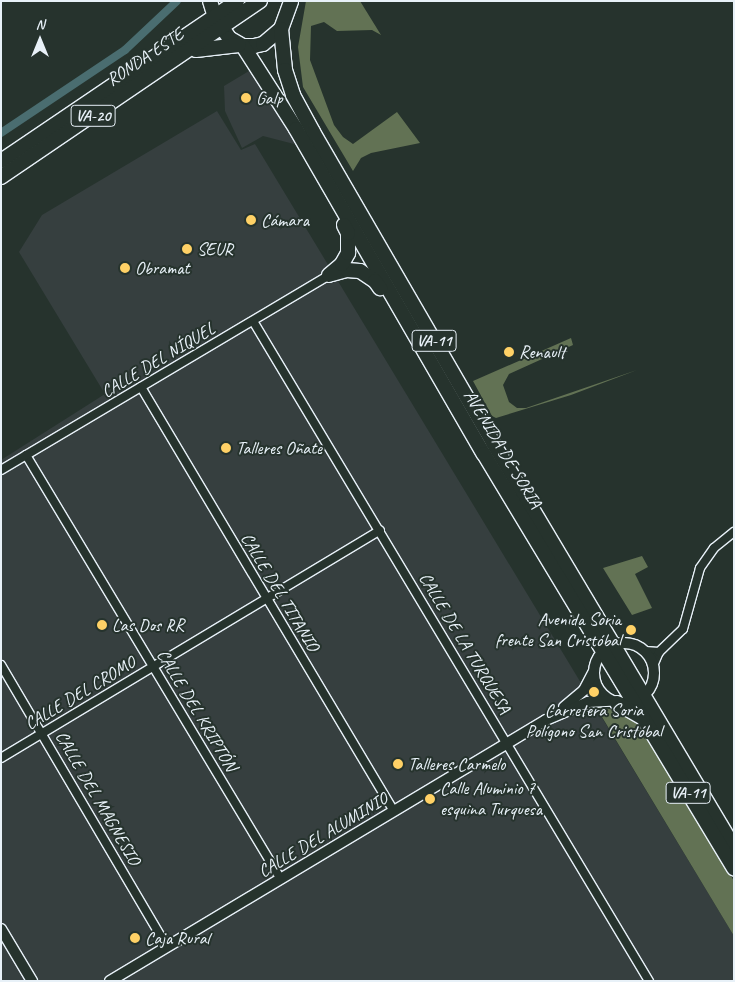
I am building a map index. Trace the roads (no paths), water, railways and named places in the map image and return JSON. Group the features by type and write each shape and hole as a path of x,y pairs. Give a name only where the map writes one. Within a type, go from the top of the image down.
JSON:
{"highway":[{"name":"VA-11","path":"209,1 218,22 241,45"},
{"path":"180,40 209,1"},
{"name":"RONDA ESTE","path":"1,177 184,54 218,22 236,1"},
{"name":"RONDA ESTE","path":"1,161 180,40 260,1"},
{"name":"VA-11","path":"281,29 286,6"},
{"path":"184,54 212,46 263,44 281,29"},
{"name":"AVENIDA DE SORIA","path":"281,29 285,70 303,113 602,656 639,699 734,847"},
{"name":"AVENIDA DE SORIA","path":"241,45 317,167 572,601 602,656"},
{"path":"317,167 348,232 348,253 342,264 329,275"},
{"path":"329,275 347,270 368,275 406,320"},
{"name":"AVENIDA DE SORIA","path":"639,699 643,718 734,868"},
{"path":"614,702 643,718"}],"street":[{"name":"CALLE DEL NÍQUEL","path":"1,470 329,275"},
{"name":"CALLE DE LA TURQUESA","path":"253,321 649,981"},
{"name":"CALLE DEL TITANIO","path":"141,388 394,812"},
{"name":"CALLE DEL KRIPTÓN","path":"26,454 281,879"},
{"name":"CALLE DEL CROMO","path":"1,758 380,530"},
{"path":"639,699 652,685 653,666 658,652 683,629 700,568 714,548 734,532"},
{"path":"614,702 598,687 602,656 626,642 645,651 658,652"},
{"path":"645,651 653,666"},
{"name":"CALLE DEL ALUMINIO","path":"110,981 552,717 584,690 602,656"},
{"name":"CALLE DEL MAGNESIO","path":"1,665 43,733 167,947"},
{"name":"CALLE DEL ALUMINIO","path":"552,717 592,701 614,702 639,699"},
{"path":"1,929 32,981"}],"waterway":[{"path":"1,133 125,50 177,1"}],"place":[{"name":"Galp","path":"246,98"},
{"name":"Cámara","path":"251,220"},
{"name":"SEUR","path":"187,249"},
{"name":"Obramat","path":"125,268"},
{"name":"Renault","path":"509,352"},
{"name":"Talleres Oñate","path":"226,448"},
{"name":"Las Dos RR","path":"102,625"},
{"name":"Avenida Soria frente San Cristóbal","path":"631,630"},
{"name":"Carretera Soria Polígono San Cristóbal","path":"594,692"},
{"name":"Talleres Carmelo","path":"398,764"},
{"name":"Calle Aluminio 7 esquina Turquesa","path":"430,799"},
{"name":"Caja Rural","path":"135,938"}]}
